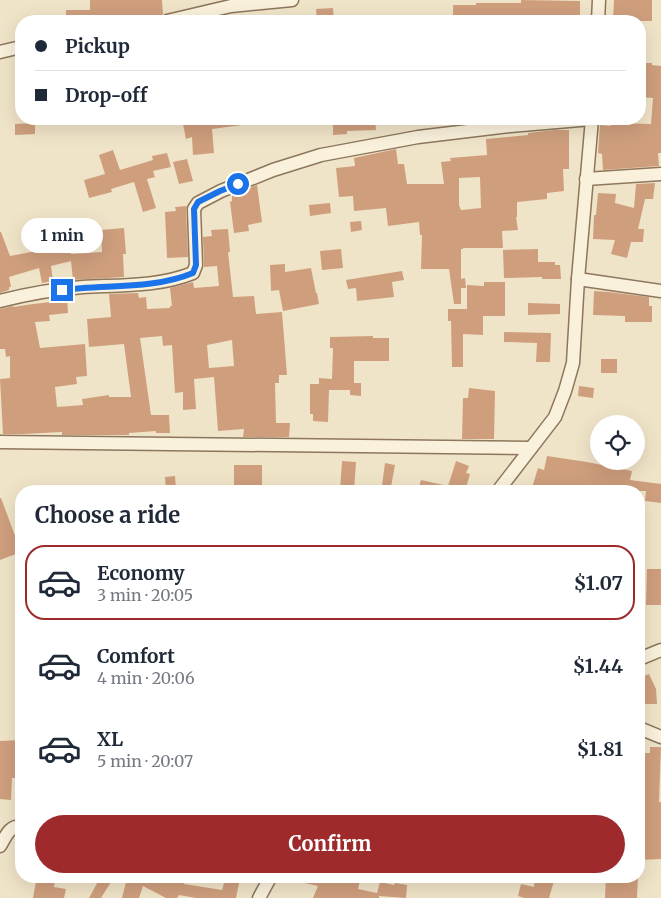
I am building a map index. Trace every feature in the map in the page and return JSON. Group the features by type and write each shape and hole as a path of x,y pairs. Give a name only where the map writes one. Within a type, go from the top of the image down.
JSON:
{"street":[{"path":"192,15 231,6 292,0"},
{"path":"598,15 599,0"},
{"path":"0,52 15,48"},
{"path":"0,301 24,294 81,287 142,285 181,278 193,273 196,265 194,209 198,202 220,191 321,155 418,137 522,125"},
{"path":"503,485 555,417 573,363 591,125"},
{"path":"586,179 661,174"},
{"path":"578,279 661,291"},
{"path":"0,442 531,448"},
{"path":"645,657 661,650"},
{"path":"645,730 661,737"},
{"path":"0,846 9,830 15,826"},
{"path":"259,898 267,883"}],"building":[{"path":"90,0 162,0 163,14 66,15 66,10 90,10"},
{"path":"521,0 580,1 580,15 453,15 453,5 521,3"},
{"path":"614,0 652,0 652,21 646,21 646,15 613,15"},
{"path":"333,8 334,15 316,15 316,9"},
{"path":"646,63 661,66 661,153 658,153 659,166 603,170 602,154 598,153 600,125 651,124 653,98 646,97"},
{"path":"15,125 35,125 35,134 15,135"},
{"path":"183,125 242,125 212,129 214,153 193,155 192,137 186,139"},
{"path":"333,125 376,125 376,130 347,131 347,134 333,135"},
{"path":"569,130 569,169 563,169 564,191 547,193 547,199 517,202 516,217 518,230 502,231 503,248 461,249 461,279 465,278 466,288 461,288 461,304 454,304 449,269 421,269 422,235 420,235 419,222 388,226 386,208 354,211 353,196 339,197 336,168 355,166 354,158 396,149 398,164 404,164 407,184 444,184 441,162 451,161 450,158 487,155 486,139 528,135 528,133","holes":["480,177 481,208 461,210 459,205 459,178"]},
{"path":"113,150 120,170 153,160 152,156 167,153 171,167 153,171 155,177 147,179 156,208 143,212 134,182 111,189 112,192 89,198 84,180 105,174 99,155"},
{"path":"187,159 193,181 179,184 173,162"},
{"path":"655,183 653,199 645,199 638,229 644,229 643,242 631,242 627,258 611,254 615,240 593,239 594,215 596,215 598,193 616,194 615,203 634,208 636,184"},
{"path":"257,185 262,222 248,225 249,231 234,233 230,202 232,201 232,195"},
{"path":"330,203 331,213 310,216 309,205"},
{"path":"187,206 188,257 167,258 165,212 176,211 175,207"},
{"path":"361,221 362,230 351,232 350,222"},
{"path":"124,228 126,254 123,254 124,277 73,280 71,261 51,266 53,281 42,283 39,268 9,277 11,287 9,287 9,290 0,293 0,232 10,256 68,244 71,254 102,252 101,230"},
{"path":"228,229 230,252 228,252 233,297 254,296 256,314 282,312 287,375 279,375 279,383 275,383 276,423 290,423 289,437 243,437 244,429 218,431 214,377 194,379 196,409 183,410 183,392 175,393 172,345 163,346 162,336 140,338 151,415 169,415 170,433 156,433 156,431 129,433 129,435 62,435 62,432 3,434 0,379 10,378 10,356 6,357 5,349 0,349 0,309 51,302 50,299 67,297 68,313 49,315 50,321 35,322 40,348 85,344 87,376 76,377 77,384 55,387 57,407 83,405 82,399 109,395 109,397 131,397 124,344 89,347 87,319 111,317 109,294 138,293 139,298 146,297 147,309 170,308 172,306 170,288 193,282 194,288 219,286 217,266 204,267 203,237 212,236 211,230","holes":["232,340 234,366 209,368 207,345"]},
{"path":"341,249 343,268 322,270 320,251"},
{"path":"538,249 538,262 555,262 555,265 560,265 561,279 542,279 542,277 504,278 503,250"},
{"path":"285,264 285,272 311,268 319,304 283,311 279,290 271,291 270,265"},
{"path":"402,271 404,280 392,282 394,297 357,301 356,288 348,289 346,280"},
{"path":"484,282 505,282 505,316 483,316 483,335 463,334 463,367 452,367 451,321 448,321 448,309 467,309 467,285 484,286"},
{"path":"594,291 649,297 649,306 652,306 652,322 625,322 625,316 593,315"},
{"path":"528,303 560,304 560,314 528,315"},
{"path":"504,332 551,333 550,362 536,362 537,343 504,342"},
{"path":"373,336 373,338 389,338 389,361 354,361 354,383 361,383 361,396 350,395 350,390 329,390 328,422 313,421 313,414 310,414 310,384 319,384 319,378 332,379 333,348 330,348 330,337"},
{"path":"601,359 617,359 617,373 601,373"},
{"path":"579,386 594,388 593,398 578,396"},
{"path":"469,388 495,391 494,439 462,439 463,398 468,398"},
{"path":"547,456 590,463 590,470 632,471 630,480 661,484 661,503 645,501 645,485 533,485 538,468 544,470"},
{"path":"342,461 356,462 354,485 340,485"},
{"path":"456,461 469,466 466,473 470,474 467,485 448,485"},
{"path":"385,463 395,465 391,485 382,485"},
{"path":"234,465 262,465 262,485 234,485"},
{"path":"175,476 176,485 166,485 165,477"},
{"path":"421,480 444,485 420,485"},
{"path":"1,498 15,536 15,554 0,560"},
{"path":"647,569 661,569 661,605 646,605"},
{"path":"649,674 656,689 657,704 645,704 645,676"},
{"path":"15,740 15,778 12,778 11,800 0,799 0,741"},
{"path":"650,747 661,747 659,802 661,802 661,859 645,860 645,753 650,753"},
{"path":"36,883 55,883 54,887 66,889 64,898 33,898"},
{"path":"97,883 110,883 101,898 89,898"},
{"path":"126,883 184,883 222,890 224,883 239,883 236,898 196,898 179,895 177,898 166,898 143,886 139,898 122,898"},
{"path":"305,883 359,883 358,889 377,893 380,883 407,885 406,898 379,896 379,898 313,898 318,886"},
{"path":"534,883 553,883 549,898 524,898 518,896 521,884 534,887"},
{"path":"606,883 638,883 637,898 605,898"}],"route":[{"path":"62,290 81,287 142,285 181,278 193,273 196,265 194,209 198,202 238,184"}]}
